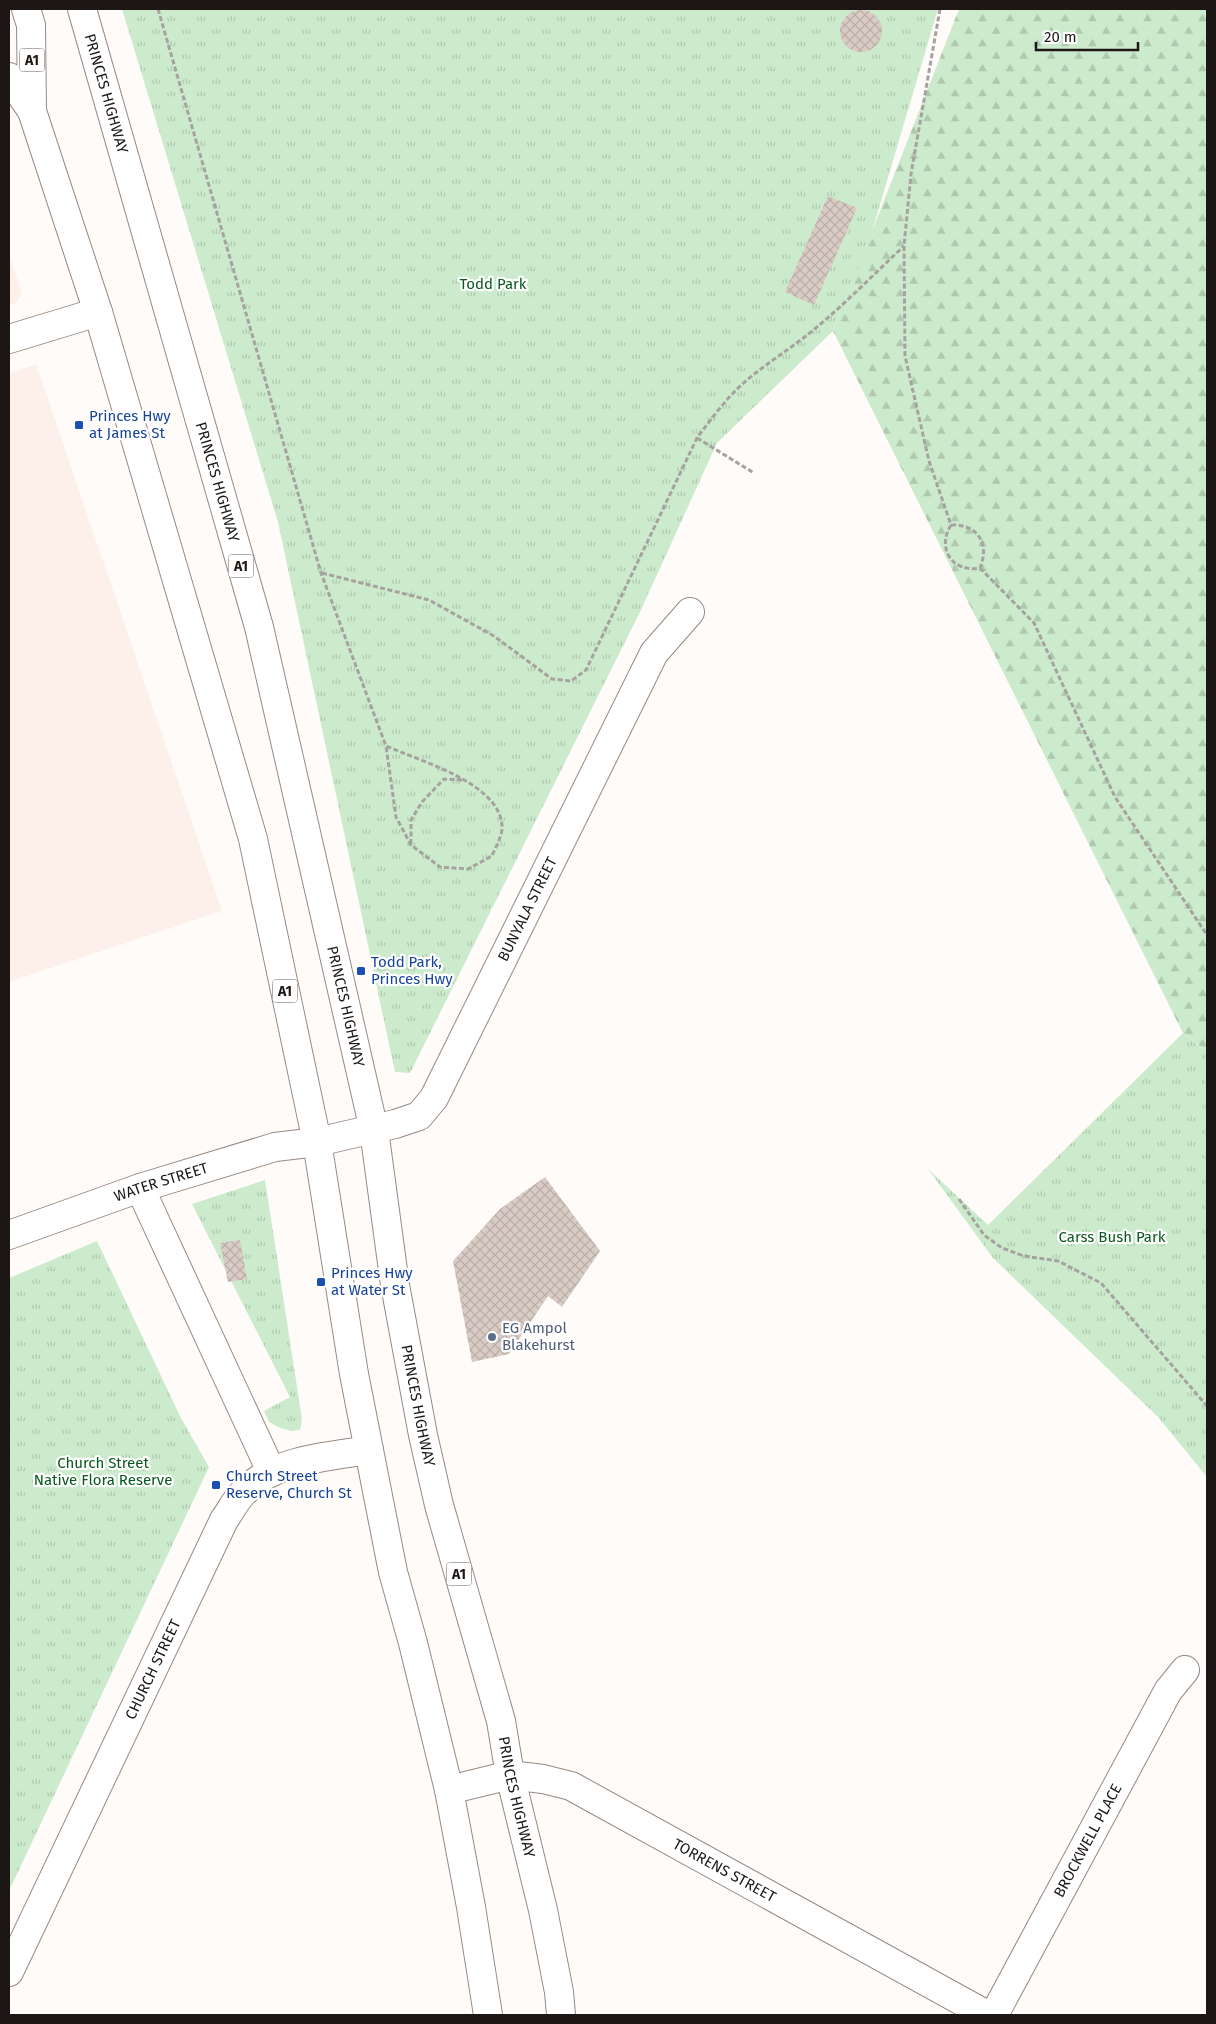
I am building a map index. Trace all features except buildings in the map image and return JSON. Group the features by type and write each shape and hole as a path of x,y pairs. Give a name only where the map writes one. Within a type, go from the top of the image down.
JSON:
{"main road":[{"name":"A1","path":"26,9 31,25 32,111 98,312 253,839 317,1142 354,1374 393,1572 416,1652 449,1790 471,1907 488,2015"},
{"name":"PRINCES HIGHWAY","path":"82,9 259,628 374,1130 395,1285 423,1435 439,1505 501,1721 510,1775 543,1910 559,1992 561,2015"},
{"path":"9,77 32,111"},
{"path":"9,339 98,312"},
{"name":"BUNYALA STREET","path":"317,1142 374,1130 419,1116 434,1098 654,653 690,612"},
{"name":"WATER STREET","path":"9,1235 140,1188 274,1147 317,1142"},
{"path":"140,1188 271,1471"},
{"name":"CHURCH STREET","path":"9,1972 224,1520 242,1494 271,1471 318,1458 369,1450"},
{"name":"BROCKWELL PLACE","path":"994,2015 1168,1691 1185,1670"},
{"name":"TORRENS STREET","path":"449,1790 510,1775 543,1779 571,1786 988,2015"}],"path":[{"path":"158,9 321,573 386,746 396,817 411,845 440,867 468,869 492,856 502,827 492,799 466,780 386,746"},
{"path":"940,9 911,174 904,246 905,356 929,461 951,526 944,542 949,558 963,568 980,568 1034,622 1115,797 1207,935"},
{"path":"321,573 429,600 494,636 552,679 571,681 586,670 697,438 720,408 745,382 785,349 810,333 904,246"},
{"path":"697,438 754,473"},
{"path":"951,526 970,528 982,540 985,550 980,568"},
{"path":"411,845 411,820 422,802 444,779 466,780"},
{"path":"959,1199 984,1235 1002,1248 1024,1256 1058,1261 1101,1283 1207,1406"}],"shaded area":[{"path":"9,254 22,294 16,303 9,305"},
{"path":"36,364 222,911 9,982 9,374"}],"green space":[{"name":"Todd Park","path":"122,9 938,9 868,245 833,331 717,443 640,612 410,1073 395,1072 278,522"},
{"path":"959,9 1207,9 1207,1052 1183,1033 833,331"},
{"name":"Carss Bush Park","path":"1183,1033 1207,1052 1207,1477 1158,1417 993,1258 928,1169 988,1225"},
{"path":"265,1180 302,1419 300,1430 291,1431 269,1422 264,1411 290,1397 192,1204"},
{"name":"Church Street Native Flora Reserve","path":"97,1241 181,1418 209,1467 9,1891 9,1278"}],"place":[{"name":"Princes Hwy at James St","path":"79,425"},
{"name":"Todd Park, Princes Hwy","path":"361,971"},
{"name":"Princes Hwy at Water St","path":"321,1282"},
{"name":"EG Ampol Blakehurst","path":"492,1337"},
{"name":"Church Street Reserve, Church St","path":"216,1485"}]}
